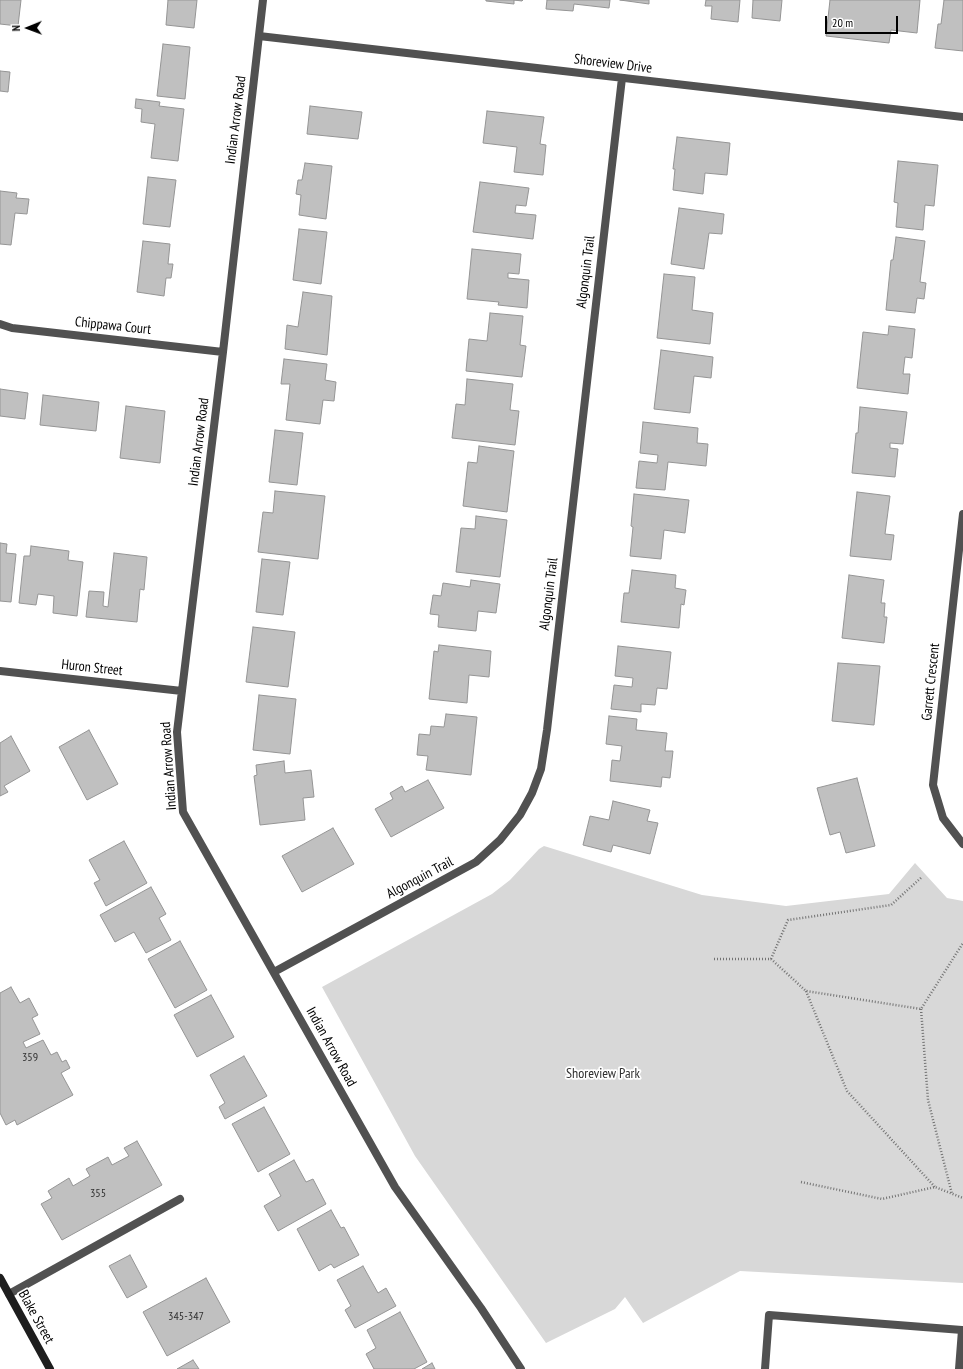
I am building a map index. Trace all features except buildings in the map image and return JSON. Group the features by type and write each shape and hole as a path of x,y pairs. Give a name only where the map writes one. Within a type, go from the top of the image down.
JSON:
{"main road":[{"name":"Blake Street","path":"0,1278 50,1369"}],"street":[{"name":"Indian Arrow Road","path":"263,0 223,352 177,732 183,812 395,1187 481,1308 521,1369"},
{"name":"Shoreview Drive","path":"259,36 963,117"},
{"name":"Algonquin Trail","path":"274,972 476,862 500,840 520,815 532,793 541,769 547,730 622,78"},
{"name":"Chippawa Court","path":"0,324 12,328 223,352"},
{"name":"Garrett Crescent","path":"963,514 933,785 943,818 963,844"},
{"name":"Huron Street","path":"0,671 182,691"},
{"path":"8,1294 180,1199"},
{"path":"765,1369 769,1315 962,1330 959,1369"}],"path":[{"path":"770,959 788,920 891,905 922,877"},
{"path":"952,1194 928,1100 921,1010 963,943"},
{"path":"714,959 770,959 806,991 847,1091 935,1187 963,1198"},
{"path":"806,991 921,1010"},
{"path":"800,1182 882,1198 935,1187"}],"green space":[{"name":"Shoreview Park","path":"544,846 702,895 786,906 889,894 915,863 947,898 963,901 963,1283 740,1271 643,1323 625,1297 615,1309 546,1343 415,1156 322,987 492,894 510,880 539,849"}]}
